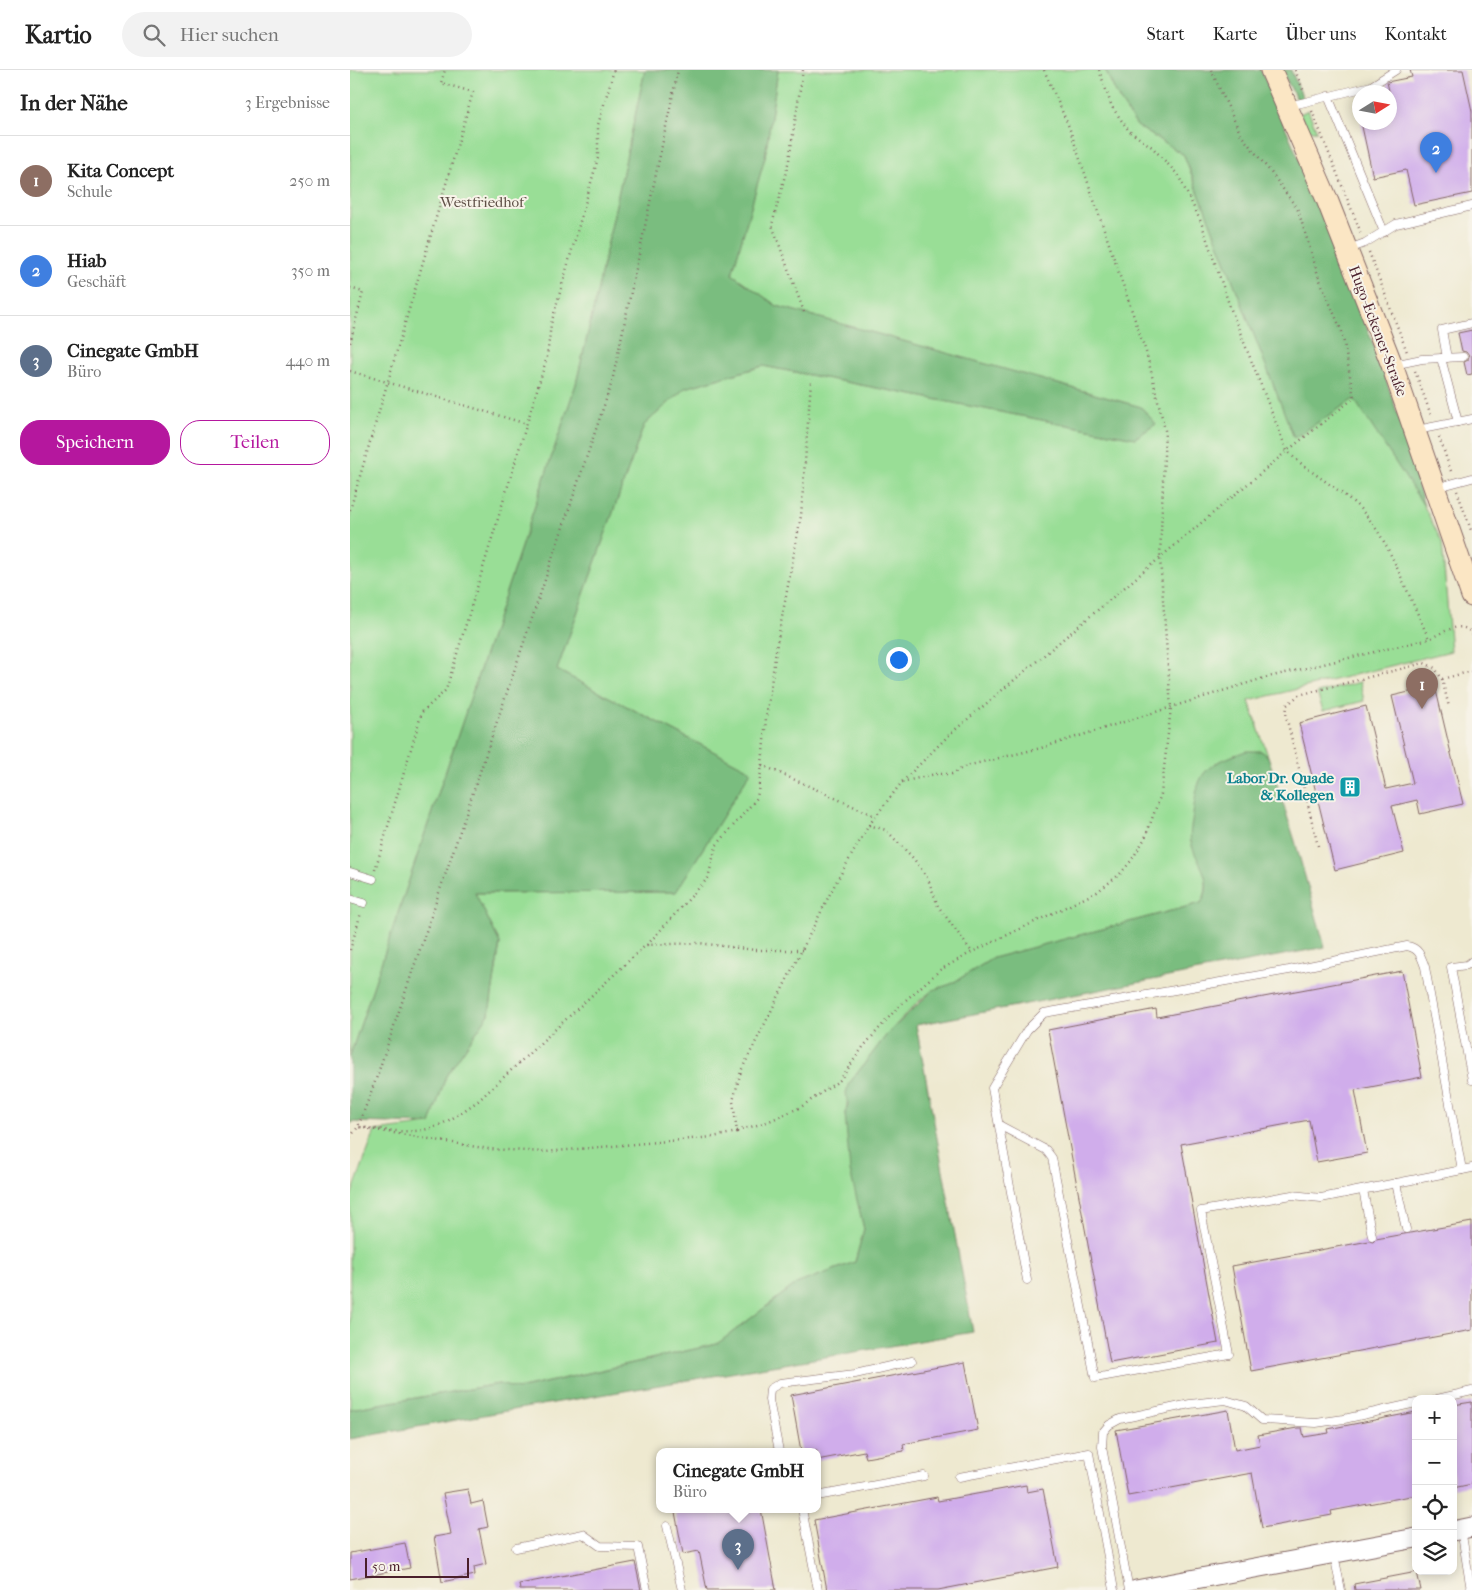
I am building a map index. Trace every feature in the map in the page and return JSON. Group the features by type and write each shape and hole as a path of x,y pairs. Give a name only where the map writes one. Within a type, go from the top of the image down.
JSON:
{"main road":[{"name":"Hugo-Eckener-Straße","path":"1271,70 1347,250 1392,365 1472,596"}],"street":[{"path":"1136,1590 1195,1585 1412,1539"}],"lane":[{"path":"1288,107 1370,86 1396,70"},
{"path":"1328,96 1384,232"},
{"path":"1347,250 1365,243 1396,224 1472,206"},
{"path":"1458,422 1444,358 1442,330 1472,323"},
{"path":"1392,365 1411,361 1463,357"},
{"path":"1415,430 1472,419"},
{"path":"1434,488 1472,478"},
{"path":"350,872 372,879"},
{"path":"350,899 364,903"},
{"path":"1027,1280 992,1088 1027,1030 1044,1013 1289,970 1407,946 1415,947 1421,954 1425,967 1462,1170"},
{"path":"1472,962 1467,965 1451,968 1472,1080"},
{"path":"998,1125 1046,1150 1052,1158 1095,1378 1229,1354 1201,1211 1292,1195 1321,1198 1472,1168"},
{"path":"1396,1183 1406,1229"},
{"path":"1363,1190 1372,1236"},
{"path":"778,1448 769,1400 770,1389 780,1383 855,1374 912,1361"},
{"path":"1454,1395 1472,1391"},
{"path":"1129,1590 1102,1447 1103,1432 1109,1425 1120,1419 1190,1404 1225,1400 1246,1406 1262,1420 1316,1423 1344,1419 1412,1404"},
{"path":"959,1476 1089,1453 1114,1590"},
{"path":"821,1495 924,1476"},
{"path":"803,1513 818,1590"},
{"path":"667,1526 682,1590"},
{"path":"1462,1529 1471,1590"},
{"path":"516,1548 583,1534 600,1546 638,1547 647,1590"},
{"path":"1334,1554 1341,1590"}],"path":[{"path":"350,510 473,92 441,83 445,70"},
{"path":"372,879 422,712 446,690 527,424 547,356 550,324 598,158 598,125 614,70"},
{"path":"350,1137 358,1127 382,1060 612,382 678,70"},
{"path":"803,70 789,160 772,225 804,312"},
{"path":"358,1127 489,1149 545,1152 704,1138 737,1132 767,1122 801,1107 840,1080 863,1048 898,1007 940,970 972,952 1097,892 1120,874 1131,861 1145,838 1161,794 1170,708 1160,558 1166,430 1147,355 1069,127 1044,70"},
{"path":"1099,70 1112,107 1129,131 1152,147 1178,175 1201,222 1230,307 1286,452 1299,464 1319,476 1355,504 1379,532 1392,555 1429,638"},
{"path":"737,1132 733,1101 741,1071 835,884 869,825 902,782 950,734 1286,452 1354,398 1342,332 1319,278 1298,210 1241,135 1211,70"},
{"path":"1295,70 1308,101"},
{"path":"350,288 363,292 350,343"},
{"path":"350,371 527,424"},
{"path":"358,1127 414,1131 431,1128 449,1120 478,1101 646,945 708,878 716,846 758,798 766,718 777,644 801,516 811,381"},
{"path":"902,782 935,774 952,774 966,766 1041,748 1264,678 1429,638 1455,628 1469,629 1472,634"},
{"path":"1318,846 1286,716 1287,705 1299,695 1424,663 1435,668 1442,679 1449,707"},
{"path":"1442,679 1472,671"},
{"path":"762,765 875,816"},
{"path":"869,825 886,830 914,860 928,879 938,906 972,952"},
{"path":"350,950 364,903"},
{"path":"646,945 699,943 755,950 802,950"}],"green space":[{"name":"Westfriedhof","path":"350,70 645,70 576,384 350,1056"},
{"path":"645,70 778,70 765,157 732,274 777,306 1141,407 1156,424 1135,438 763,366 685,388 644,425 557,670 751,771 676,892 475,893 500,943 489,1014 446,1076 430,1124 352,1122 350,1125 350,1056 576,384"},
{"path":"778,70 1105,70 1119,99 1137,126 1184,155 1294,437 1354,398 1424,506 1442,542 1451,651 1249,701 1268,756 1261,751 1234,755 1215,763 1190,840 1206,879 1205,895 1201,903 993,958 951,984 933,990 918,1002 888,1033 848,1085 845,1113 864,1229 855,1262 796,1284 717,1344 517,1389 498,1384 350,1409 350,1199 375,1131 430,1124 446,1076 489,1014 500,943 475,893 676,892 751,771 557,670 644,425 685,388 763,366 1135,438 1156,424 1141,407 777,306 732,274 765,157"},
{"path":"1105,70 1261,70 1355,295 1404,433 1424,506 1354,399 1294,438 1184,155 1137,126 1119,99"},
{"path":"1281,70 1291,70 1303,98 1296,98"},
{"path":"1308,110 1317,131 1308,129 1300,114"},
{"path":"1360,682 1364,701 1323,711 1317,693"},
{"path":"1246,751 1261,751 1268,756 1295,841 1325,947 916,1025 973,1332 350,1439 350,1409 499,1384 518,1389 717,1344 796,1284 855,1262 864,1229 850,1171 845,1113 848,1104 846,1094 848,1085 888,1033 933,990 951,984 993,958 1201,903 1205,894 1206,879 1193,850 1190,836 1197,788 1201,778 1212,766"}],"building":[{"path":"1410,70 1463,70 1472,111 1472,193 1414,205 1406,170 1373,177 1363,130 1397,130 1397,85 1388,85 1387,82 1412,77"},
{"path":"1472,330 1472,374 1467,375 1464,362 1468,360 1469,356 1466,352 1462,351 1458,333"},
{"name":"Labor Dr. Quade & Kollegen","path":"1435,686 1463,804 1420,814 1417,800 1392,806 1404,853 1335,870 1299,723 1366,706 1386,789 1413,783 1392,696"},
{"path":"1402,971 1422,1077 1355,1090 1367,1153 1317,1162 1309,1120 1181,1144 1218,1343 1110,1363 1048,1030 1156,1009 1157,1017"},
{"path":"1472,1222 1472,1330 1251,1371 1232,1266 1369,1241 1373,1242 1376,1239"},
{"path":"965,1362 978,1430 903,1444 904,1451 866,1458 864,1451 821,1459 821,1448 800,1448 791,1395"},
{"path":"1472,1402 1472,1484 1457,1487 1457,1440 1457,1404"},
{"path":"1228,1410 1235,1450 1260,1445 1258,1435 1302,1428 1304,1437 1329,1433 1328,1429 1412,1413 1412,1496 1331,1511 1332,1515 1262,1528 1252,1473 1128,1496 1116,1430"},
{"path":"1026,1485 1027,1492 1043,1489 1058,1567 938,1590 827,1590 814,1520 937,1497 938,1501"},
{"path":"468,1489 471,1504 483,1501 488,1527 479,1529 486,1564 474,1567 475,1575 442,1582 434,1537 451,1534 443,1493"},
{"path":"675,1513 762,1513 776,1590 707,1590 699,1551 683,1554"},
{"path":"405,1543 410,1568 350,1579 350,1553"},
{"path":"635,1562 641,1590 520,1590 519,1584"},
{"path":"1412,1573 1412,1575 1418,1575 1421,1590 1355,1590 1354,1584"}],"place":[{"name":"Hiab","path":"1436,173"},
{"name":"Kita Concept","path":"1422,709"},
{"name":"Labor Dr. Quade & Kollegen","path":"1350,787"},
{"name":"Cinegate GmbH","path":"738,1570"}]}
